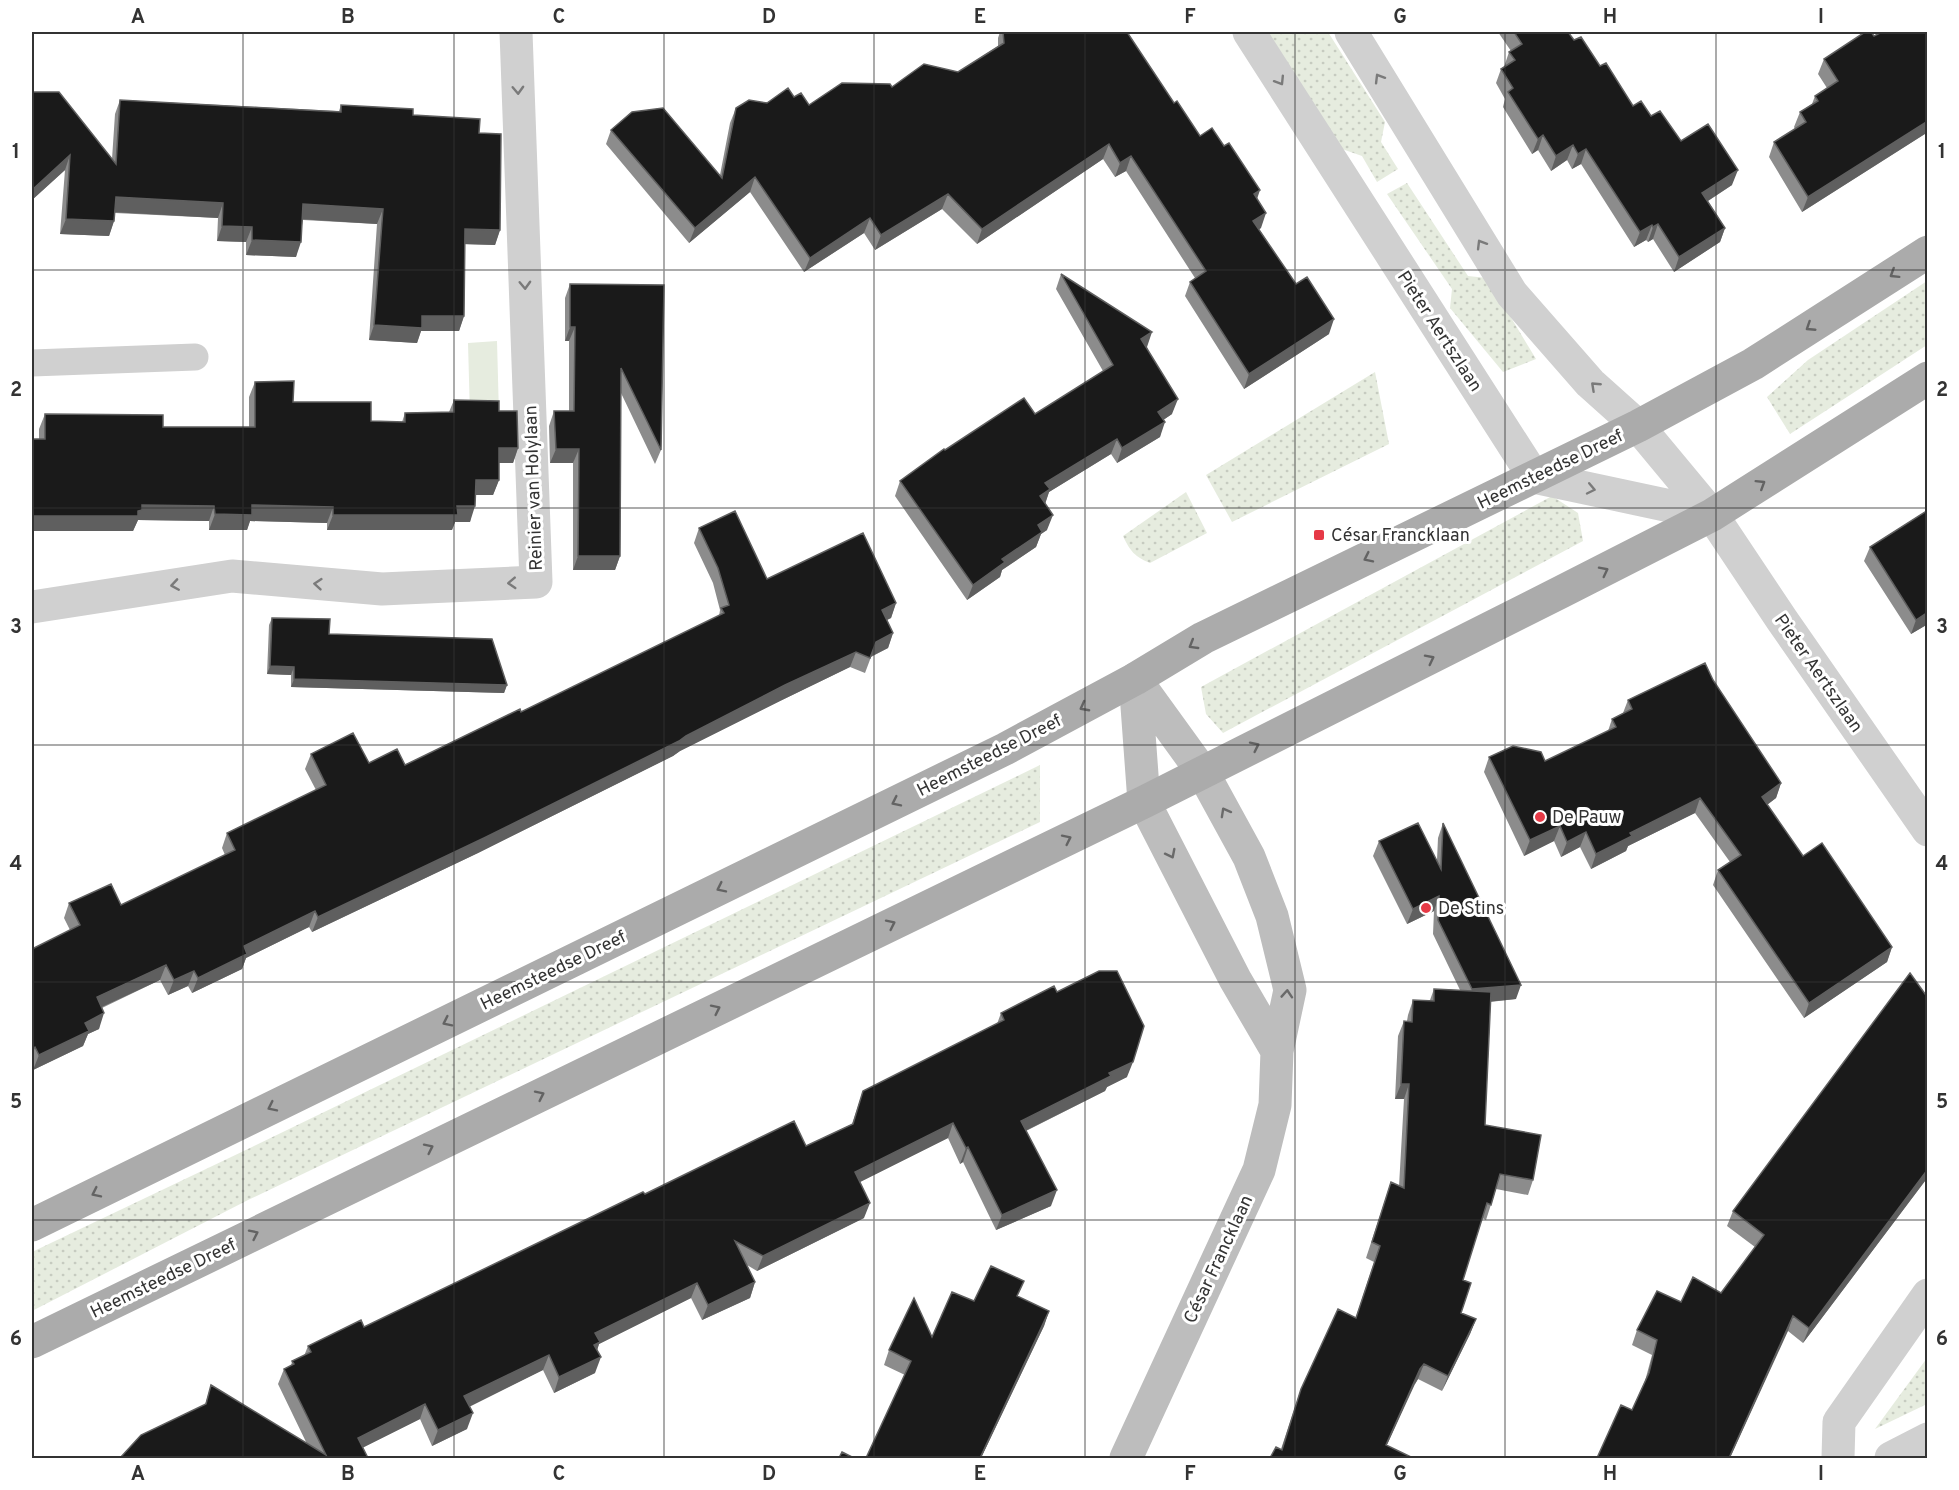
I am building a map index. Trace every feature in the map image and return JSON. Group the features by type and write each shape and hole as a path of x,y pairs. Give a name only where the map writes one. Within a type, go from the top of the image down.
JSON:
{"main road":[{"name":"Heemsteedse Dreef","path":"32,1225 1005,748 1135,679 1203,638 1638,426 1754,364 1928,252"},
{"name":"Heemsteedse Dreef","path":"32,1342 1203,773 1712,515 1928,378"},
{"name":"César Francklaan","path":"1126,1458 1259,1170 1275,1105 1277,1051 1290,990 1272,916 1249,857 1203,773 1135,679"},
{"path":"1135,679 1144,801 1235,979 1277,1051"}],"street":[{"name":"Reinier van Holylaan","path":"32,607 232,576 381,589 536,582 516,32"},
{"name":"Pieter Aertszlaan","path":"1249,32 1534,477"},
{"name":"Pieter Aertszlaan","path":"1351,32 1512,294 1590,382 1638,426 1712,515 1928,830"},
{"path":"1534,477 1712,515"},
{"path":"1838,1458 1839,1422 1928,1295"},
{"path":"1891,1458 1928,1439"}],"lane":[{"path":"32,363 195,357"}],"shaded area":[{"path":"1267,32 1328,32 1385,122 1381,142 1398,169 1377,182 1362,156 1342,149"},
{"path":"1407,183 1468,276 1487,278 1536,359 1503,372 1450,308 1452,289 1387,194"},
{"path":"1927,281 1927,345 1790,434 1767,397 1808,360"},
{"path":"497,341 499,415 470,416 468,343"},
{"path":"1375,372 1389,444 1232,522 1206,475"},
{"path":"1186,492 1207,533 1150,563 1137,556 1123,536"},
{"path":"1552,496 1578,513 1583,541 1223,733 1206,714 1201,687"},
{"path":"1040,765 1040,822 248,1200 32,1311 32,1252"},
{"path":"1927,1358 1927,1404 1875,1429"}],"building":[{"path":"1003,32 1127,32 1174,103 1177,101 1200,136 1212,128 1224,146 1229,143 1260,190 1254,194 1266,213 1253,221 1296,284 1307,277 1334,319 1249,374 1190,282 1206,271 1131,156 1120,163 1109,144 982,229 948,194 881,235 870,218 810,258 755,177 695,228 611,130 632,112 663,108 722,178 736,108 749,100 767,103 788,88 794,97 801,93 809,105 842,83 890,84 892,87 924,64 958,72 1004,43"},
{"path":"1514,32 1568,32 1574,40 1581,37 1600,66 1606,63 1633,106 1641,101 1651,116 1660,111 1681,141 1708,124 1738,170 1702,193 1725,228 1679,257 1658,224 1640,232 1586,149 1578,154 1573,145 1556,156 1543,135 1538,139 1508,92 1513,88 1501,69 1515,60 1509,52 1522,44"},
{"path":"1865,32 1871,32 1874,36 1882,32 1928,32 1928,121 1808,197 1774,142 1806,122 1800,112 1818,101 1815,96 1838,81 1824,59"},
{"path":"32,92 59,92 116,164 120,100 341,112 341,105 413,109 413,115 480,119 479,133 501,134 500,230 465,229 464,316 422,316 422,328 374,325 383,209 303,204 301,242 252,240 252,227 222,226 223,203 116,197 114,221 66,219 70,155 32,190"},
{"path":"1061,274 1152,332 1141,339 1178,399 1158,412 1165,422 1122,448 1117,439 1045,483 1050,489 1040,496 1053,515 1038,525 1042,532 1002,559 1005,562 973,585 900,481 944,449 1024,398 1035,414 1113,365"},
{"path":"570,284 664,285 661,450 621,368 620,556 578,556 579,449 556,449 554,411 574,411 575,327 570,327"},
{"path":"294,381 293,402 371,402 371,421 405,422 405,413 454,412 454,400 499,401 499,411 517,411 518,448 499,448 499,480 476,480 475,506 457,506 458,515 333,515 333,507 252,505 252,515 215,514 214,506 142,505 138,516 32,516 32,439 45,439 45,414 163,415 163,427 255,427 255,382"},
{"path":"1928,510 1928,612 1916,620 1870,547"},
{"path":"735,511 767,579 863,533 896,603 882,610 893,633 876,642 870,658 856,652 785,685 679,741 484,838 318,917 315,911 244,946 247,954 198,978 194,971 174,980 166,965 97,997 104,1013 85,1023 89,1031 39,1055 35,1047 32,1049 32,949 80,925 69,903 111,884 121,905 235,850 227,833 326,785 311,754 353,733 369,763 397,749 405,765 520,709 521,712 724,613 721,608 729,605 718,568 699,528"},
{"path":"272,618 330,619 329,634 492,639 507,685 294,679 294,667 270,666"},
{"path":"1705,663 1713,680 1781,783 1762,797 1803,856 1822,843 1892,947 1809,1003 1718,870 1741,855 1700,798 1630,833 1632,836 1596,854 1586,832 1567,842 1560,826 1530,840 1489,757 1513,746 1541,752 1545,761 1616,727 1612,719 1632,709 1628,700"},
{"path":"1418,823 1441,869 1443,823 1521,985 1472,989 1438,920 1439,896 1413,909 1379,841"},
{"path":"1099,971 1117,971 1144,1026 1133,1062 1109,1073 1111,1076 1021,1121 1057,1190 1002,1215 968,1147 966,1148 953,1123 855,1172 870,1203 763,1256 735,1241 755,1282 708,1305 697,1283 595,1333 600,1342 594,1345 601,1357 559,1377 549,1355 464,1396 473,1413 438,1430 425,1404 358,1438 368,1458 120,1458 141,1435 206,1404 211,1385 326,1455 284,1369 294,1364 292,1361 311,1352 308,1346 361,1320 364,1327 794,1121 806,1146 853,1124 863,1091 1004,1020 1001,1013 1054,986 1057,992"},
{"path":"1910,973 1928,998 1928,1169 1809,1328 1793,1316 1729,1458 1597,1458 1621,1405 1632,1410 1649,1373 1657,1340 1637,1330 1657,1291 1681,1302 1693,1277 1721,1293 1764,1235 1733,1211"},
{"path":"1434,989 1491,992 1485,1125 1541,1135 1533,1180 1500,1174 1491,1205 1487,1203 1463,1280 1471,1283 1461,1313 1476,1319 1448,1376 1424,1364 1420,1369 1386,1445 1413,1458 1270,1458 1276,1447 1282,1450 1301,1389 1338,1309 1356,1318 1380,1246 1372,1242 1391,1182 1404,1188 1409,1084 1401,1084 1404,1021 1412,1022 1413,1000 1434,1001"},
{"path":"991,1266 1024,1281 1017,1296 1049,1311 980,1458 866,1458 911,1361 889,1350 914,1298 932,1337 952,1292 974,1301"},
{"path":"842,1452 854,1458 839,1458"}],"place":[{"name":"César Francklaan","path":"1319,535"},
{"name":"De Pauw","path":"1540,817"},
{"name":"De Stins","path":"1426,908"}]}
